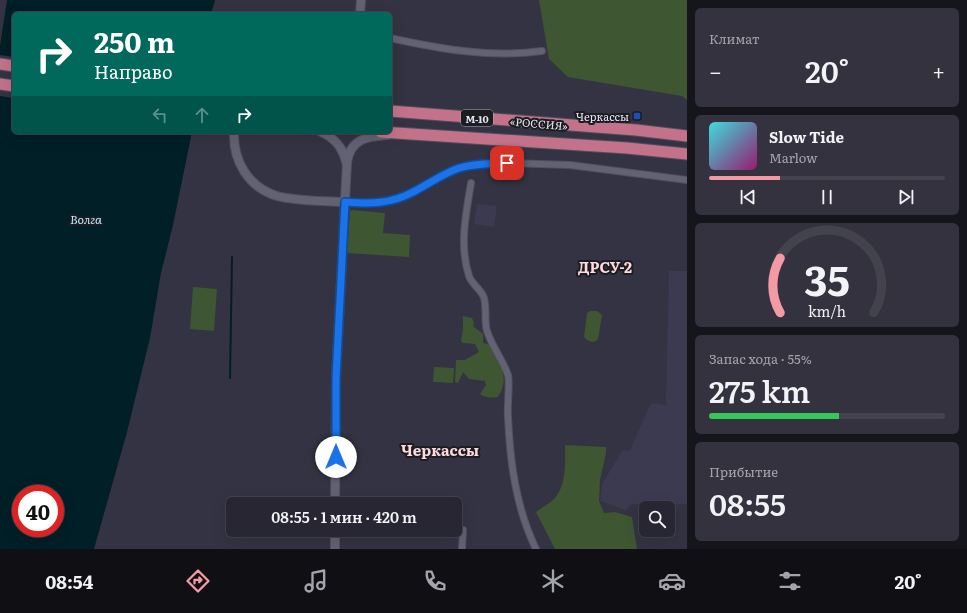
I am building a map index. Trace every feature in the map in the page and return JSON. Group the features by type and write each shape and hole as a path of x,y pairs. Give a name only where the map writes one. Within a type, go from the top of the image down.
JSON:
{"highway":[{"path":"0,64 12,66"},
{"path":"0,84 12,86"},
{"name":"«РОССИЯ»","path":"393,111 636,130 687,136"},
{"name":"М-10","path":"392,133 398,134"},
{"name":"«РОССИЯ»","path":"398,134 627,148 687,154"}],"street":[{"path":"360,12 361,0"},
{"path":"392,38 469,52 519,54 542,51"},
{"path":"234,134 234,148 239,163 248,178 261,189 281,197 372,203 393,200 413,192 444,174 465,166 480,164 507,163 570,165 687,180"},
{"path":"325,134 332,138 340,146 345,156 346,167"},
{"path":"335,497 336,378 347,159 350,152 360,140 398,134"},
{"path":"471,183 463,232 465,260 471,282 484,297 487,331 509,376 507,405 508,435 516,490 521,513 536,549"},
{"path":"462,549 463,530"},
{"path":"335,537 335,549"}],"shaded area":[{"path":"477,204 497,206 494,227 474,224"},
{"path":"669,271 687,271 687,504 675,504 675,501 639,501 639,504 632,504 626,510 600,501 602,484 622,451 630,450 651,403 666,405"}],"green space":[{"path":"539,0 687,0 687,100 682,96 568,77 549,59"},
{"path":"350,211 385,213 383,233 410,235 409,257 347,253"},
{"path":"193,287 217,289 214,331 190,329"},
{"path":"590,311 597,311 602,315 598,339 593,342 584,337 587,313"},
{"path":"463,316 472,318 474,323 473,326 483,334 483,343 491,345 500,365 504,377 504,383 498,397 493,398 480,394 486,385 485,381 469,379 463,372 458,383 455,382 456,360 465,360 479,352 475,344 463,343 461,341"},
{"path":"434,367 454,368 453,383 433,382"},
{"path":"565,445 606,447 600,480 599,501 604,513 615,512 632,517 637,549 555,549 536,512 554,499 561,487 564,473"}],"water":[{"name":"Волга","path":"7,0 215,0 212,12 12,12 12,134 192,134 173,225 161,273 150,338 127,432 94,549 0,549 0,46"}],"pier":[{"path":"0,55 12,57 12,98 0,96"}],"waterway":[{"path":"230,378 232,257"}],"place":[{"name":"Черкассы","path":"637,116"}],"district":[{"name":"ДРСУ-2","path":"605,266"},
{"name":"Черкассы","path":"440,449"}],"route":[{"path":"336,457 336,378 345,202 379,203 393,200 406,196 438,177 458,168 480,164 507,163"}]}
